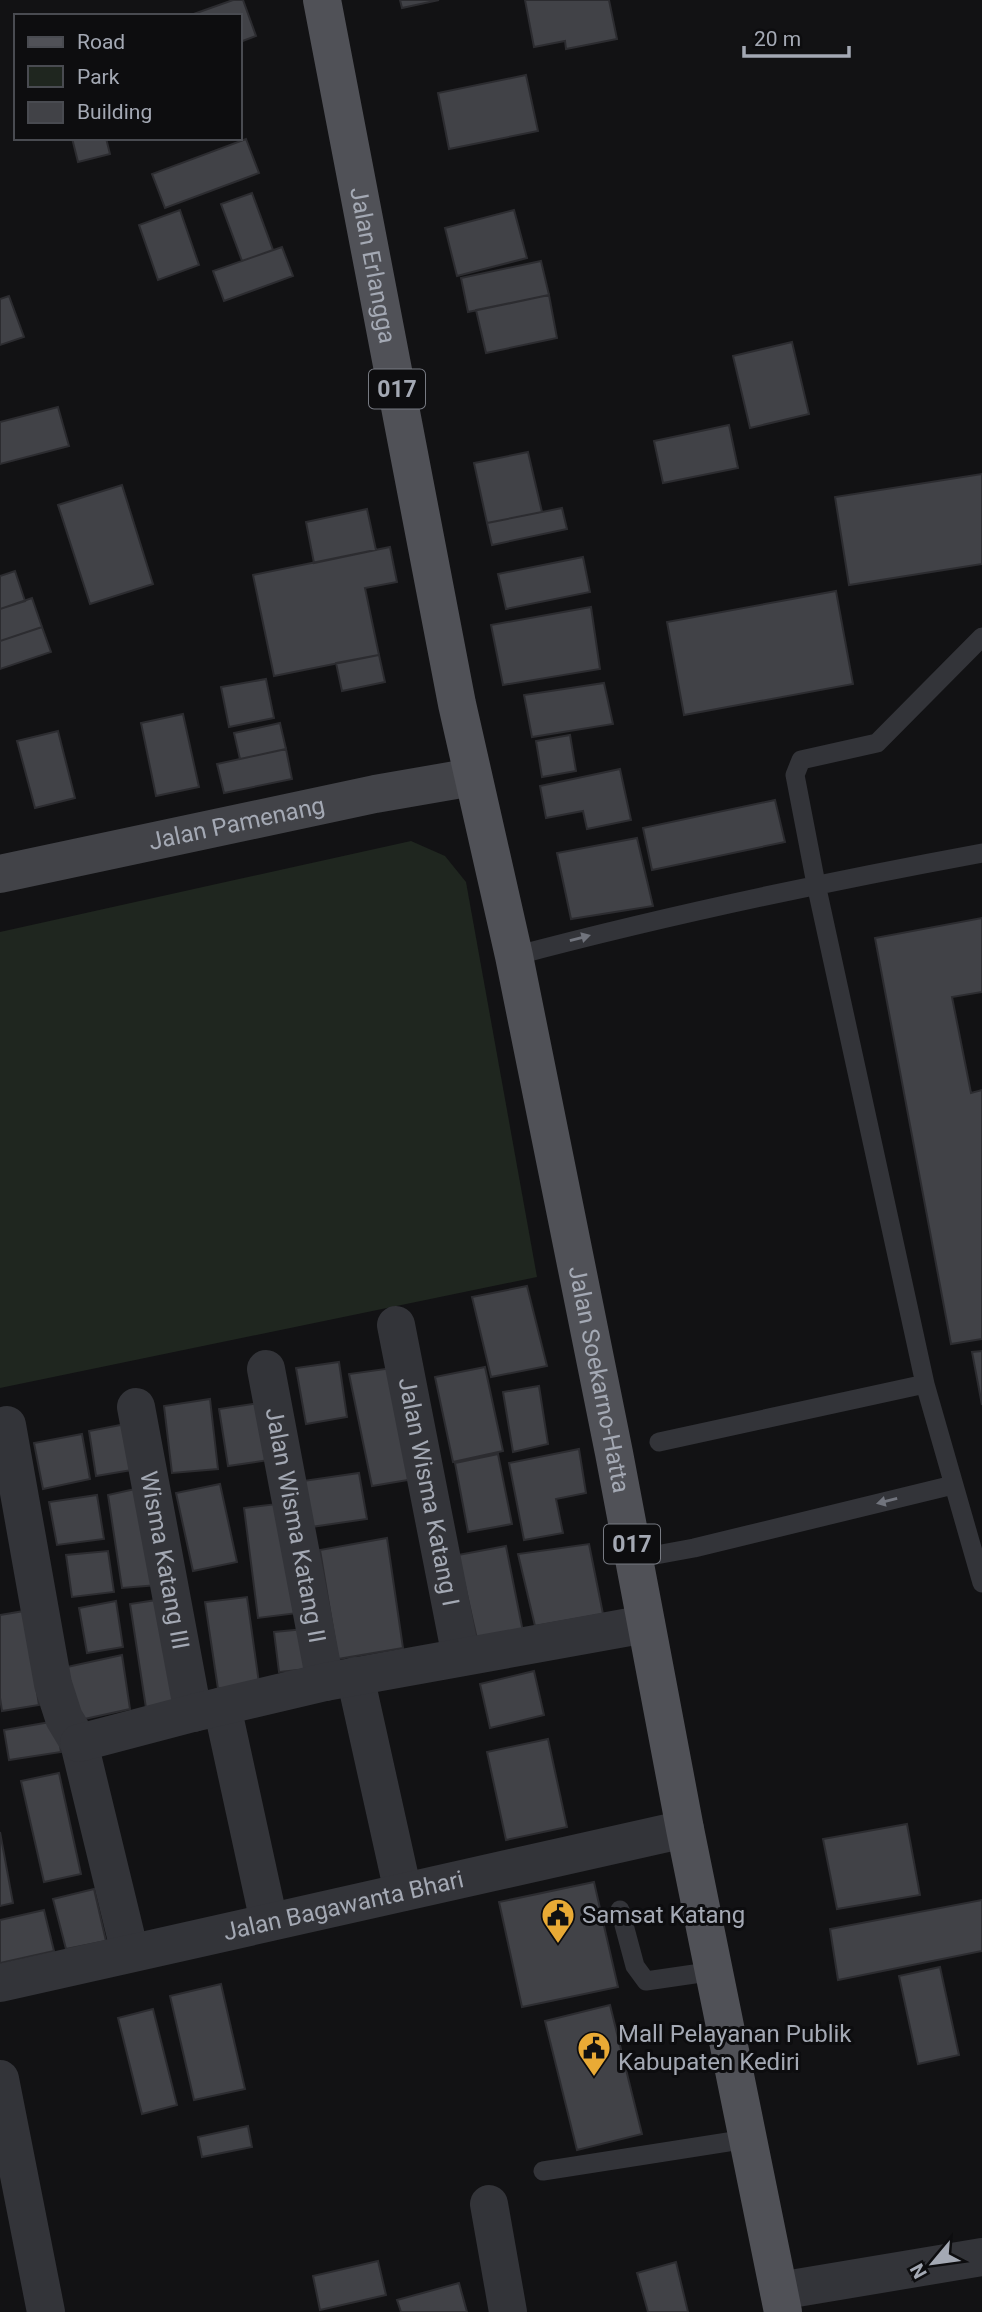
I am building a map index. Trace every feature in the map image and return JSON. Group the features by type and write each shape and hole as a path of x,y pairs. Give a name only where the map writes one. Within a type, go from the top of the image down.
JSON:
{"main road":[{"name":"Jalan Erlangga","path":"322,0 473,777"},
{"name":"Jalan Pamenang","path":"0,874 375,794 473,777"},
{"name":"Jalan Soekarno-Hatta","path":"473,777 514,956 685,1829 781,2302"}],"street":[{"name":"Jalan Wisma Katang I","path":"396,1325 461,1657"},
{"name":"Jalan Wisma Katang II","path":"266,1369 340,1679 403,1892"},
{"name":"Wisma Katang III","path":"136,1407 208,1710 269,1922"},
{"path":"7,1425 53,1684 64,1718 79,1743 130,1953"},
{"path":"79,1743 340,1679 646,1624"},
{"name":"Jalan Bagawanta Bhari","path":"0,1983 685,1829"},
{"path":"0,2079 46,2312"},
{"path":"489,2204 508,2312"},
{"path":"781,2302 982,2257"}],"lane":[{"path":"982,637 877,743 800,760 795,775 816,884 925,1384 982,1583"},
{"path":"514,956 586,936 816,884 982,853"},
{"path":"659,1442 925,1384"},
{"path":"634,1559 694,1548 953,1485"},
{"path":"620,1910 635,1966 646,1981 715,1971"},
{"path":"543,2171 747,2139"}],"green space":[{"path":"411,841 445,856 466,882 537,1277 0,1388 0,932"}],"building":[{"path":"233,0 243,0 256,36 242,41 242,14 194,14"},
{"path":"400,0 439,0 402,8"},
{"path":"525,0 609,0 617,39 566,49 565,41 534,47"},
{"path":"526,75 538,131 449,149 438,93"},
{"path":"246,139 259,173 165,208 152,174"},
{"path":"72,140 106,140 110,154 78,162"},
{"path":"252,193 273,250 242,261 221,204"},
{"path":"180,210 199,265 158,280 139,225"},
{"path":"514,210 527,258 457,276 445,228"},
{"path":"282,247 293,276 224,301 213,271"},
{"path":"541,261 549,295 468,312 461,278"},
{"path":"549,295 557,338 486,353 476,310"},
{"path":"9,296 24,337 0,345 0,299"},
{"path":"792,342 809,414 750,428 733,356"},
{"path":"58,407 69,446 0,464 0,422"},
{"path":"729,425 738,468 663,483 654,441"},
{"path":"528,452 542,512 487,523 474,463"},
{"path":"982,474 982,564 849,585 835,497"},
{"path":"122,485 153,584 90,604 58,505"},
{"path":"562,508 567,529 492,545 487,523"},
{"path":"367,509 376,550 314,563 306,522"},
{"path":"390,547 397,582 365,588 379,655 274,676 253,575"},
{"path":"583,557 590,592 506,609 498,574"},
{"path":"15,571 25,601 0,609 0,576"},
{"path":"836,591 853,684 684,715 667,622"},
{"path":"32,598 42,627 0,641 0,609"},
{"path":"591,607 600,669 503,685 491,625"},
{"path":"42,627 51,652 0,669 0,641"},
{"path":"379,655 385,682 342,691 336,663"},
{"path":"266,679 274,718 229,727 221,687"},
{"path":"604,683 613,724 532,737 524,695"},
{"path":"183,714 199,787 156,796 141,723"},
{"path":"280,723 286,749 240,759 234,733"},
{"path":"58,731 75,798 35,808 17,741"},
{"path":"570,735 576,771 542,777 536,741"},
{"path":"286,749 292,779 224,793 217,764"},
{"path":"620,769 631,820 587,829 583,811 546,818 540,786"},
{"path":"775,800 785,842 652,870 643,828"},
{"path":"637,838 653,906 571,919 557,853"},
{"path":"982,918 982,992 952,997 971,1093 982,1090 982,1339 951,1344 875,938"},
{"path":"527,1286 547,1366 491,1377 472,1297"},
{"path":"982,1351 982,1405 972,1352"},
{"path":"339,1362 347,1417 306,1424 296,1368"},
{"path":"485,1367 503,1451 453,1462 435,1377"},
{"path":"392,1368 414,1479 372,1486 349,1374"},
{"path":"539,1386 548,1444 513,1452 503,1392"},
{"path":"210,1399 218,1469 172,1473 164,1406"},
{"path":"260,1403 269,1460 228,1466 219,1409"},
{"path":"131,1423 138,1469 96,1476 89,1431"},
{"path":"82,1434 90,1479 43,1489 34,1443"},
{"path":"579,1449 586,1493 556,1499 563,1533 524,1540 509,1463"},
{"path":"498,1454 512,1524 468,1532 455,1463"},
{"path":"359,1473 367,1519 311,1527 303,1481"},
{"path":"220,1484 237,1562 193,1571 176,1493"},
{"path":"144,1487 158,1585 122,1588 108,1495"},
{"path":"97,1495 104,1539 57,1545 49,1502"},
{"path":"285,1503 298,1613 258,1618 244,1508"},
{"path":"387,1538 403,1648 338,1659 320,1550"},
{"path":"589,1544 603,1614 535,1626 518,1554"},
{"path":"506,1546 523,1632 477,1639 458,1555"},
{"path":"108,1551 114,1592 72,1597 66,1555"},
{"path":"247,1597 259,1683 218,1689 205,1602"},
{"path":"163,1599 178,1703 146,1708 130,1604"},
{"path":"116,1601 123,1647 87,1653 79,1608"},
{"path":"24,1611 39,1705 2,1711 0,1615"},
{"path":"304,1629 308,1669 279,1672 274,1632"},
{"path":"122,1655 130,1709 80,1720 67,1667"},
{"path":"534,1671 544,1715 490,1728 480,1684"},
{"path":"56,1721 61,1752 9,1760 4,1730"},
{"path":"548,1739 567,1827 506,1840 487,1752"},
{"path":"59,1773 81,1874 44,1882 21,1781"},
{"path":"907,1824 920,1895 837,1909 823,1839"},
{"path":"0,1832 13,1903 0,1906"},
{"name":"Samsat Katang","path":"594,1882 618,1987 522,2007 499,1902"},
{"path":"94,1889 106,1941 66,1949 53,1899"},
{"path":"982,1900 982,1951 838,1980 830,1929"},
{"path":"44,1910 54,1951 0,1963 0,1920"},
{"path":"940,1967 959,2055 918,2064 899,1976"},
{"path":"221,1984 245,2089 194,2100 170,1996"},
{"name":"Mall Pelayanan Publik Kabupaten Kediri","path":"610,2005 642,2134 577,2150 545,2021"},
{"path":"153,2009 177,2105 142,2114 118,2018"},
{"path":"248,2126 252,2147 202,2157 198,2137"},
{"path":"378,2261 386,2295 320,2310 313,2276"},
{"path":"676,2262 688,2312 648,2312 637,2273"},
{"path":"459,2283 467,2312 401,2312 397,2300"}],"place":[{"name":"Samsat Katang","path":"558,1945"},
{"name":"Mall Pelayanan Publik Kabupaten Kediri","path":"594,2078"}]}
